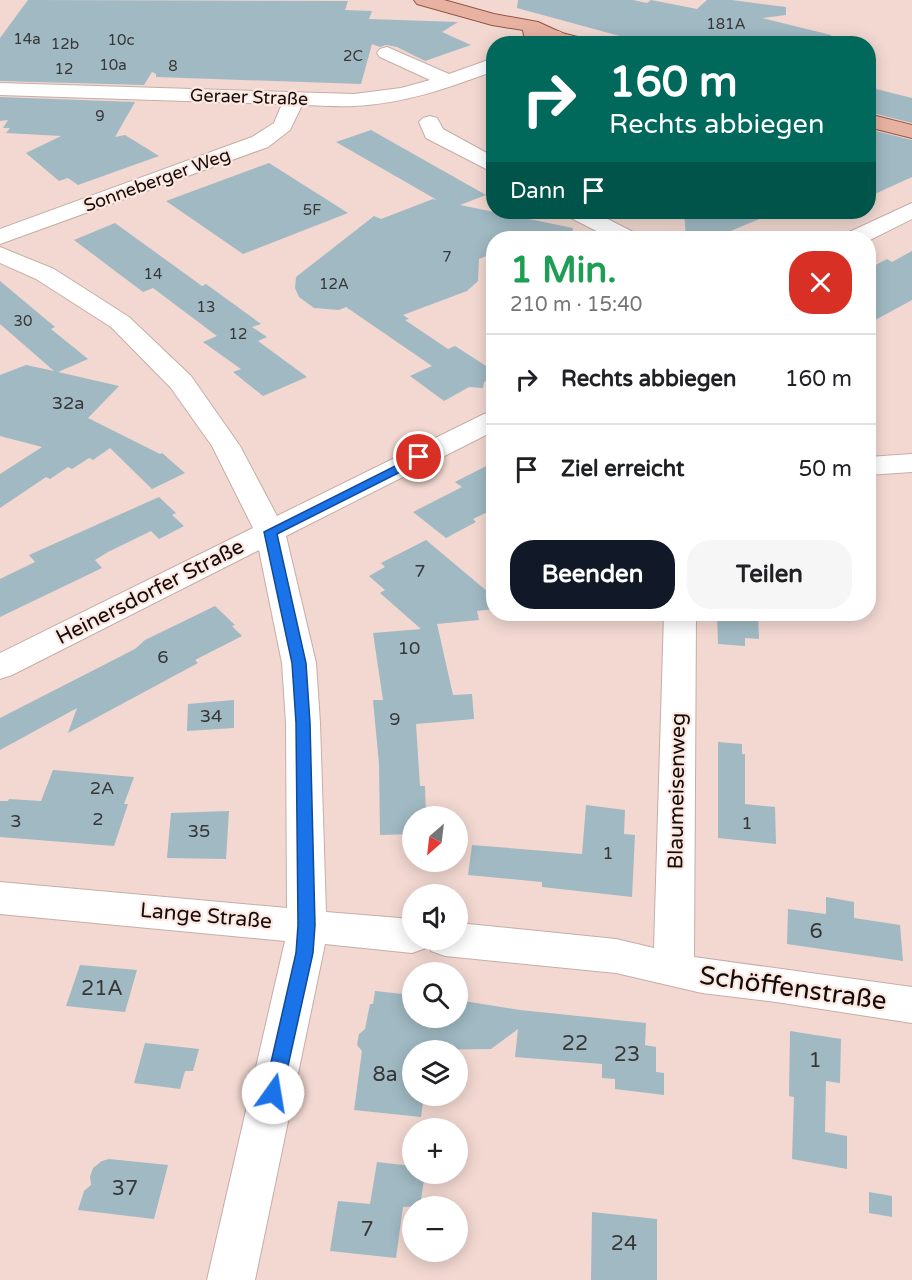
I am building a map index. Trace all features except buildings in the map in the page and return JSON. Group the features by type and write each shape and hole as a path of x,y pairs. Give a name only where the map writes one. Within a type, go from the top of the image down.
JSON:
{"main road":[{"path":"423,0 492,19 536,36"},
{"path":"876,122 912,132"}],"street":[{"path":"387,53 448,81"},
{"name":"Geraer Straße","path":"0,89 354,100 401,94 448,81 486,67"},
{"name":"Sonneberger Weg","path":"0,237 260,142 283,126 294,99"},
{"path":"430,122 434,134 486,162"},
{"path":"869,231 912,210"},
{"path":"590,219 614,231"},
{"path":"0,254 45,274 120,321 181,382 226,446 270,532 299,663 303,723 306,925 304,953 231,1280"},
{"name":"Heinersdorfer Straße","path":"0,667 486,424"},
{"path":"876,465 912,463"},
{"name":"Blaumeisenweg","path":"674,969 680,621"},
{"name":"Lange Straße","path":"0,898 402,935"},
{"path":"468,941 616,956 674,969"},
{"name":"Schöffenstraße","path":"674,969 702,976 776,984 912,1005"}],"route":[{"path":"273,1093 304,953 306,925 303,723 299,663 276,548 270,532 419,457"}]}
